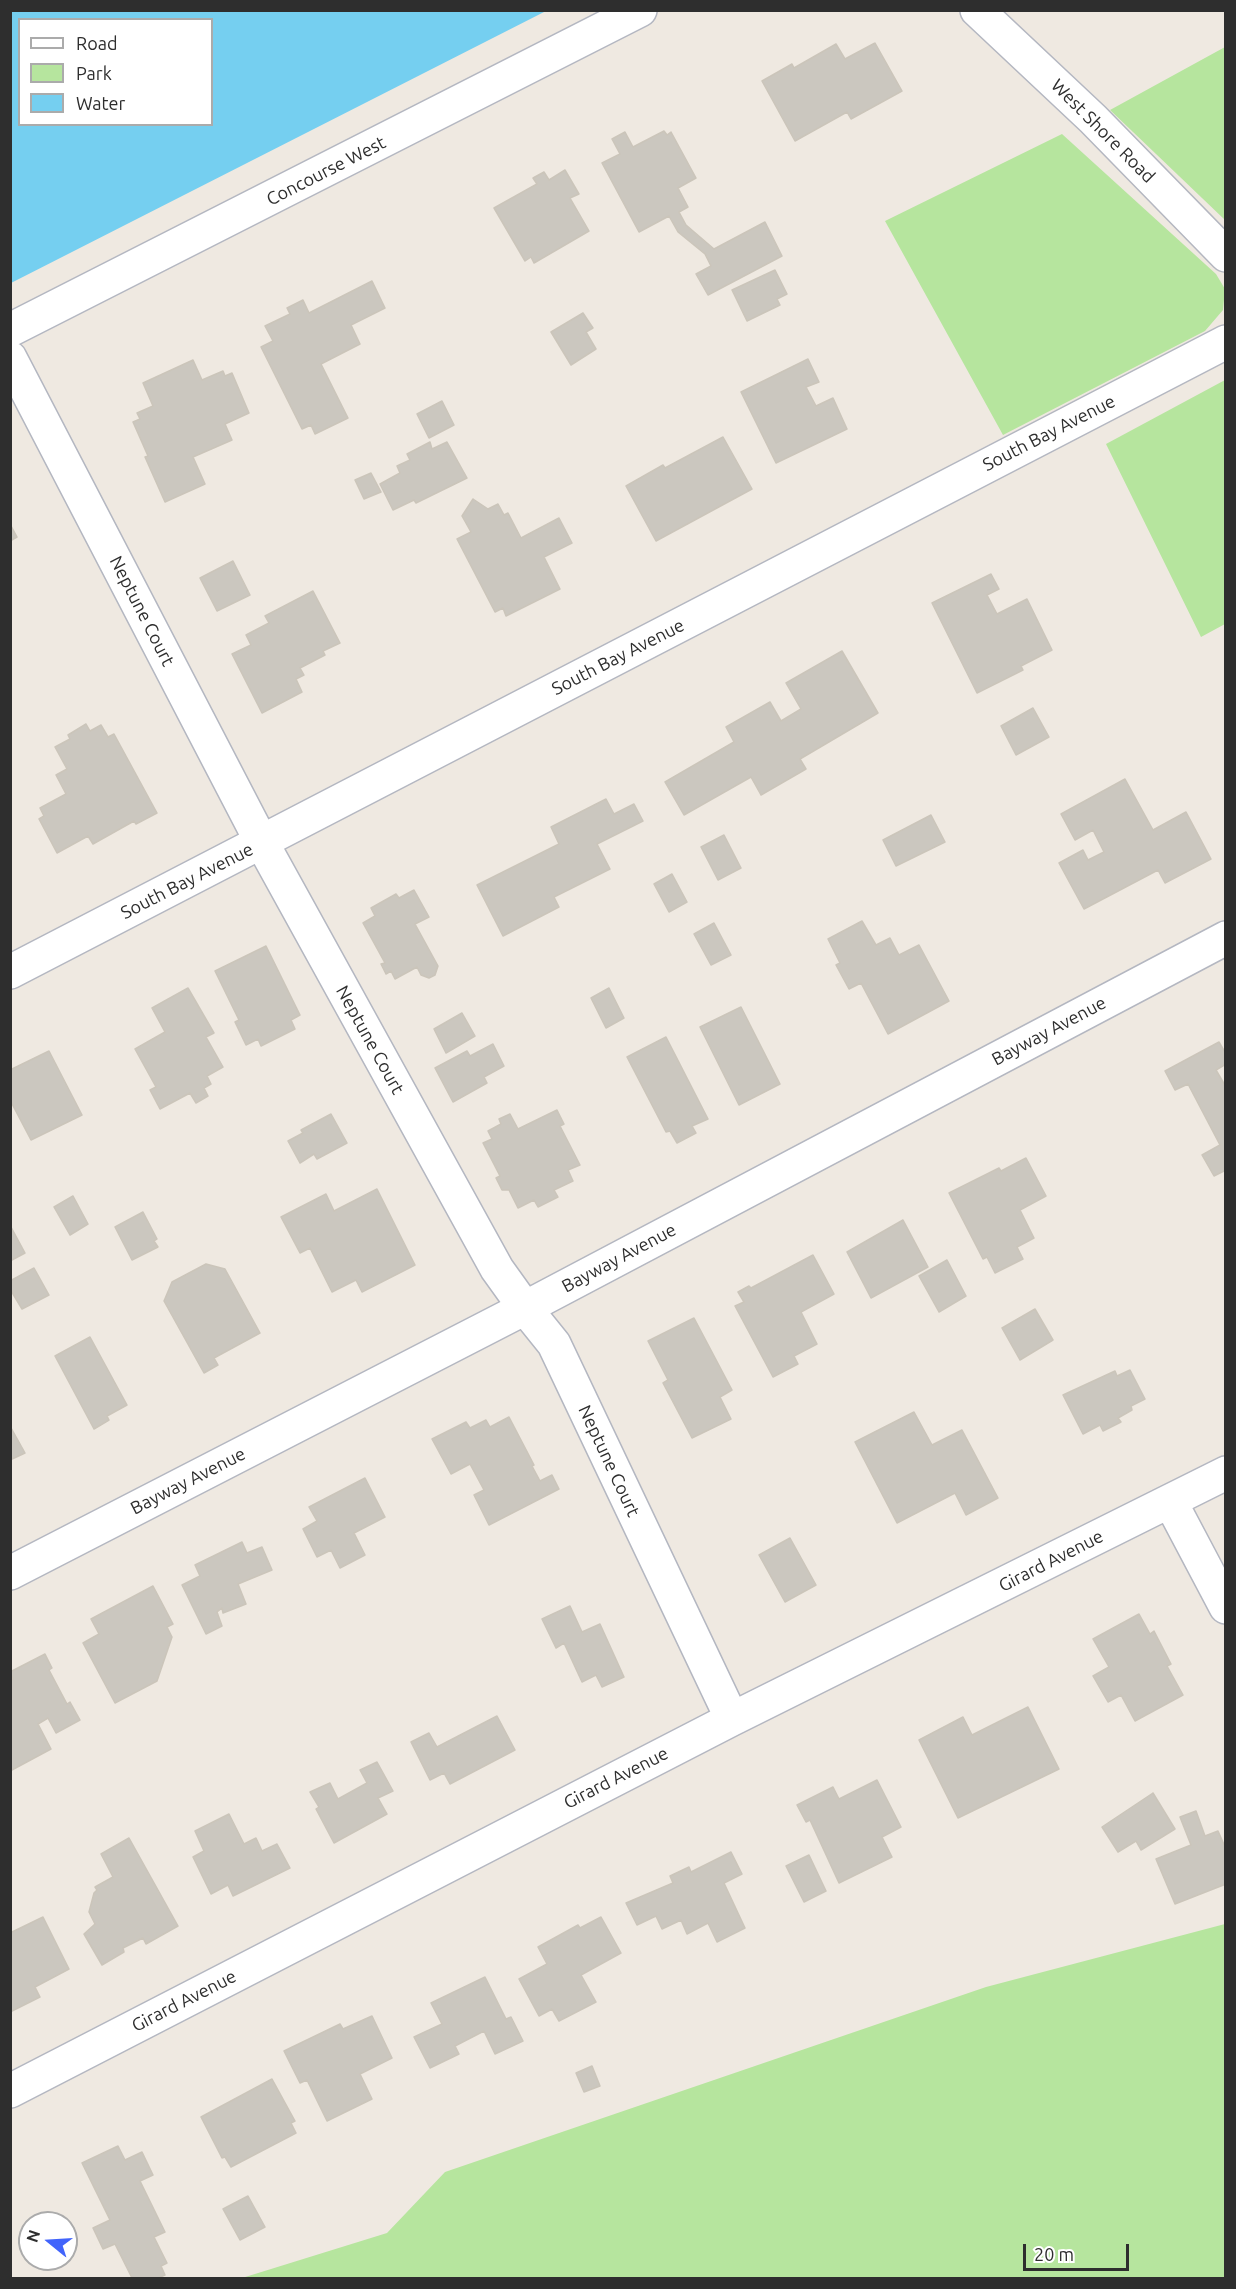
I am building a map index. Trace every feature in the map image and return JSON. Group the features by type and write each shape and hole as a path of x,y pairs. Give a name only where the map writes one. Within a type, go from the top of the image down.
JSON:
{"street":[{"name":"Concourse West","path":"10,330 640,10"},
{"name":"West Shore Road","path":"977,10 1093,119 1226,255"},
{"name":"South Bay Avenue","path":"10,972 1226,342"},
{"name":"Neptune Court","path":"10,358 262,843 491,1259 525,1308 554,1344 732,1719"},
{"name":"Bayway Avenue","path":"10,1573 525,1308 1226,938"},
{"name":"Girard Avenue","path":"10,2091 732,1719 1226,1473"},
{"path":"1170,1501 1226,1607"}],"green space":[{"path":"1225,47 1225,220 1110,110"},
{"path":"1062,134 1216,274 1225,289 1223,310 1205,331 1003,435 885,221"},
{"path":"1225,380 1225,624 1201,637 1106,444"},
{"path":"1225,1924 1225,2278 242,2278 387,2233 445,2172 986,1987"}],"water":[{"path":"13,10 546,11 11,283 10,12"}],"building":[{"path":"875,43 902,91 851,119 847,112 795,141 762,81 792,64 794,68 836,44 845,59"},
{"path":"664,131 667,135 671,132 696,178 678,188 688,207 679,212 686,225 714,249 765,222 782,256 708,295 696,274 711,266 705,254 678,232 669,216 639,232 602,163 620,154 612,139 625,132 633,147"},
{"path":"565,170 579,194 570,198 589,231 534,263 531,257 525,261 494,208 537,184 533,178 544,172 549,180"},
{"path":"775,270 787,294 777,299 780,305 747,321 732,290"},
{"path":"372,281 385,308 351,325 360,344 321,364 348,418 315,434 311,425 302,429 261,347 273,341 265,326 290,314 287,308 303,300 309,313"},
{"path":"583,313 593,328 586,332 596,349 571,365 551,332"},
{"path":"808,359 819,382 806,387 816,406 833,398 847,429 776,463 741,392"},
{"path":"193,360 202,380 223,371 225,376 232,373 249,413 225,424 232,440 193,457 205,484 165,502 145,457 148,456 133,422 140,419 137,413 153,406 143,383"},
{"path":"442,401 454,425 429,438 417,414"},
{"path":"723,437 752,489 656,541 626,486 663,465 665,468"},
{"path":"430,442 432,449 447,442 467,478 416,503 414,500 393,510 380,484 400,473 397,466 410,460 407,454"},
{"path":"371,473 381,492 364,499 355,480"},
{"path":"473,499 488,509 498,504 504,515 508,513 521,538 559,518 572,543 544,557 560,589 506,616 503,608 495,612 457,539 471,532 462,516"},
{"path":"10,524 17,537 10,541"},
{"path":"233,561 250,595 217,611 200,578"},
{"path":"991,574 999,589 987,595 997,614 1027,599 1052,650 1021,666 1023,670 977,693 932,603"},
{"path":"313,591 340,643 323,651 325,655 300,668 304,675 296,679 302,692 262,713 232,654 251,645 246,635 269,623 265,616"},
{"path":"842,651 878,713 800,759 806,769 761,795 751,777 684,815 665,782 734,742 726,727 770,702 781,721 801,709 786,683"},
{"path":"1033,708 1049,737 1016,755 1001,726"},
{"path":"86,724 90,731 101,725 108,737 114,734 157,813 136,824 134,821 93,844 88,836 57,853 39,819 44,816 40,808 66,794 56,775 67,769 55,747 70,739 68,735"},
{"path":"1125,779 1153,830 1186,812 1211,859 1165,883 1158,870 1084,909 1059,863 1083,850 1088,860 1104,852 1093,830 1075,840 1061,814"},
{"path":"606,799 614,814 634,804 643,821 597,844 610,869 554,897 559,907 503,936 477,885 559,844 551,827"},
{"path":"931,815 945,842 896,866 883,840"},
{"path":"724,835 741,868 718,880 701,847"},
{"path":"672,874 687,902 669,912 654,884"},
{"path":"414,890 429,917 415,924 438,966 435,975 429,978 421,975 417,967 395,979 391,971 386,974 381,964 385,963 363,923 375,916 371,908 396,894 399,898"},
{"path":"862,921 876,945 890,938 899,955 919,945 949,1001 888,1034 861,983 849,989 836,965 840,963 828,939"},
{"path":"714,923 731,955 711,965 694,934"},
{"path":"266,946 300,1015 291,1020 295,1029 261,1046 258,1039 246,1045 235,1022 239,1020 215,971"},
{"path":"188,988 214,1033 206,1037 223,1067 207,1076 211,1084 204,1088 208,1096 196,1103 190,1093 160,1109 150,1090 156,1087 135,1049 165,1032 152,1008"},
{"path":"609,988 624,1018 606,1028 591,998"},
{"path":"741,1007 780,1084 739,1105 700,1027"},
{"path":"462,1013 475,1036 446,1053 434,1029"},
{"path":"666,1037 708,1119 692,1126 696,1133 677,1143 670,1131 666,1132 627,1057"},
{"path":"1219,1042 1226,1054 1226,1064 1216,1070 1226,1087 1226,1170 1214,1176 1202,1155 1220,1145 1188,1084 1175,1090 1165,1071"},
{"path":"493,1044 504,1066 484,1077 487,1083 453,1102 435,1068 467,1051 470,1056"},
{"path":"49,1051 82,1115 31,1140 10,1100 10,1070"},
{"path":"557,1110 564,1124 560,1126 580,1165 568,1170 573,1181 554,1190 558,1197 538,1207 534,1200 518,1208 509,1190 502,1190 496,1178 500,1176 483,1143 492,1139 488,1131 501,1124 499,1119 510,1114 518,1129"},
{"path":"331,1114 347,1143 317,1159 314,1154 300,1163 288,1141 303,1133 301,1130"},
{"path":"1026,1158 1046,1196 1020,1210 1034,1238 1017,1247 1023,1259 995,1273 987,1257 983,1259 949,1193 999,1168 1001,1171"},
{"path":"377,1189 415,1265 362,1292 356,1280 332,1292 310,1248 300,1253 281,1217 326,1194 334,1211"},
{"path":"73,1196 88,1224 70,1235 54,1207"},
{"path":"143,1212 157,1239 154,1241 158,1247 132,1260 115,1227"},
{"path":"903,1220 928,1267 871,1298 847,1252"},
{"path":"10,1227 25,1253 10,1261"},
{"path":"813,1255 834,1294 801,1312 817,1344 794,1356 798,1364 773,1377 735,1306 744,1302 738,1292 749,1286 751,1288"},
{"path":"947,1260 966,1296 939,1312 919,1276"},
{"path":"206,1264 225,1269 260,1333 214,1358 218,1365 204,1373 164,1301 172,1282"},
{"path":"34,1268 49,1295 22,1309 10,1289 10,1281"},
{"path":"1035,1309 1053,1340 1020,1360 1002,1328"},
{"path":"694,1318 732,1390 720,1397 731,1419 692,1438 663,1383 668,1380 648,1341"},
{"path":"90,1337 127,1405 107,1416 109,1420 94,1429 55,1356"},
{"path":"1130,1370 1145,1399 1131,1406 1132,1410 1118,1418 1121,1422 1103,1431 1100,1425 1083,1434 1063,1395 1115,1371 1117,1376"},
{"path":"914,1412 932,1445 962,1430 998,1498 966,1515 955,1493 897,1523 855,1442"},
{"path":"509,1417 540,1481 552,1475 559,1489 489,1525 474,1495 484,1490 470,1464 451,1474 432,1439 466,1422 470,1428 486,1420 490,1427"},
{"path":"10,1426 25,1453 10,1460"},
{"path":"365,1478 385,1517 354,1533 365,1555 340,1568 331,1550 317,1557 303,1529 317,1521 309,1507"},
{"path":"790,1538 816,1585 785,1602 759,1555"},
{"path":"242,1542 247,1553 262,1547 272,1570 238,1584 246,1604 223,1613 222,1608 217,1612 222,1626 206,1634 182,1585 200,1576 195,1565"},
{"path":"153,1586 173,1624 167,1627 172,1637 157,1681 115,1703 83,1643 99,1634 91,1619"},
{"path":"570,1606 582,1632 600,1624 624,1677 602,1687 596,1675 582,1682 564,1643 556,1648 542,1619"},
{"path":"1139,1614 1150,1634 1154,1631 1171,1664 1167,1666 1183,1695 1135,1721 1121,1695 1108,1702 1093,1676 1109,1667 1093,1639"},
{"path":"45,1654 52,1668 49,1670 67,1704 70,1702 80,1720 56,1733 48,1718 38,1724 51,1749 10,1771 10,1681 13,1679 10,1672"},
{"path":"1028,1707 1059,1769 958,1818 919,1740 963,1717 972,1735"},
{"path":"497,1716 515,1750 450,1784 444,1773 430,1780 411,1742 429,1733 437,1747"},
{"path":"377,1762 393,1791 378,1798 387,1814 334,1843 316,1809 319,1807 310,1792 330,1783 338,1799 367,1783 360,1770"},
{"path":"877,1780 901,1827 882,1837 892,1857 839,1883 810,1820 806,1822 797,1805 833,1787 839,1799"},
{"path":"1153,1793 1175,1829 1141,1850 1136,1841 1118,1852 1102,1827"},
{"path":"1196,1811 1205,1836 1218,1831 1226,1849 1226,1884 1175,1904 1156,1859 1191,1845 1180,1817"},
{"path":"229,1814 244,1844 256,1838 262,1851 277,1844 290,1868 233,1896 228,1885 211,1894 193,1857 204,1851 195,1831"},
{"path":"129,1838 178,1926 146,1944 143,1938 123,1948 124,1952 102,1965 84,1934 95,1924 89,1912 97,1890 95,1887 113,1877 101,1854"},
{"path":"731,1852 742,1874 724,1883 745,1928 717,1942 708,1923 687,1934 681,1920 662,1929 656,1916 637,1925 626,1903 673,1883 670,1876 689,1867 691,1872"},
{"path":"809,1855 826,1891 804,1902 786,1866"},
{"path":"43,1917 69,1969 35,1987 40,1997 10,2012 10,1933"},
{"path":"601,1917 621,1953 581,1975 596,2002 559,2021 552,2009 539,2016 519,1979 547,1964 538,1947 578,1925 580,1928"},
{"path":"485,1977 506,2019 511,2017 523,2041 495,2054 484,2031 455,2046 459,2054 430,2068 414,2037 442,2024 431,2003"},
{"path":"372,2016 392,2058 360,2074 372,2099 327,2121 307,2080 300,2083 284,2051 340,2024 343,2029"},
{"path":"592,2066 600,2086 584,2092 576,2073"},
{"path":"272,2079 295,2121 291,2123 296,2133 231,2167 225,2157 222,2158 201,2117"},
{"path":"118,2146 125,2160 142,2152 153,2175 140,2181 165,2232 154,2237 167,2263 161,2266 165,2275 158,2278 132,2278 115,2244 103,2249 93,2228 110,2220 82,2163"},
{"path":"248,2196 265,2227 240,2240 223,2209"}]}
